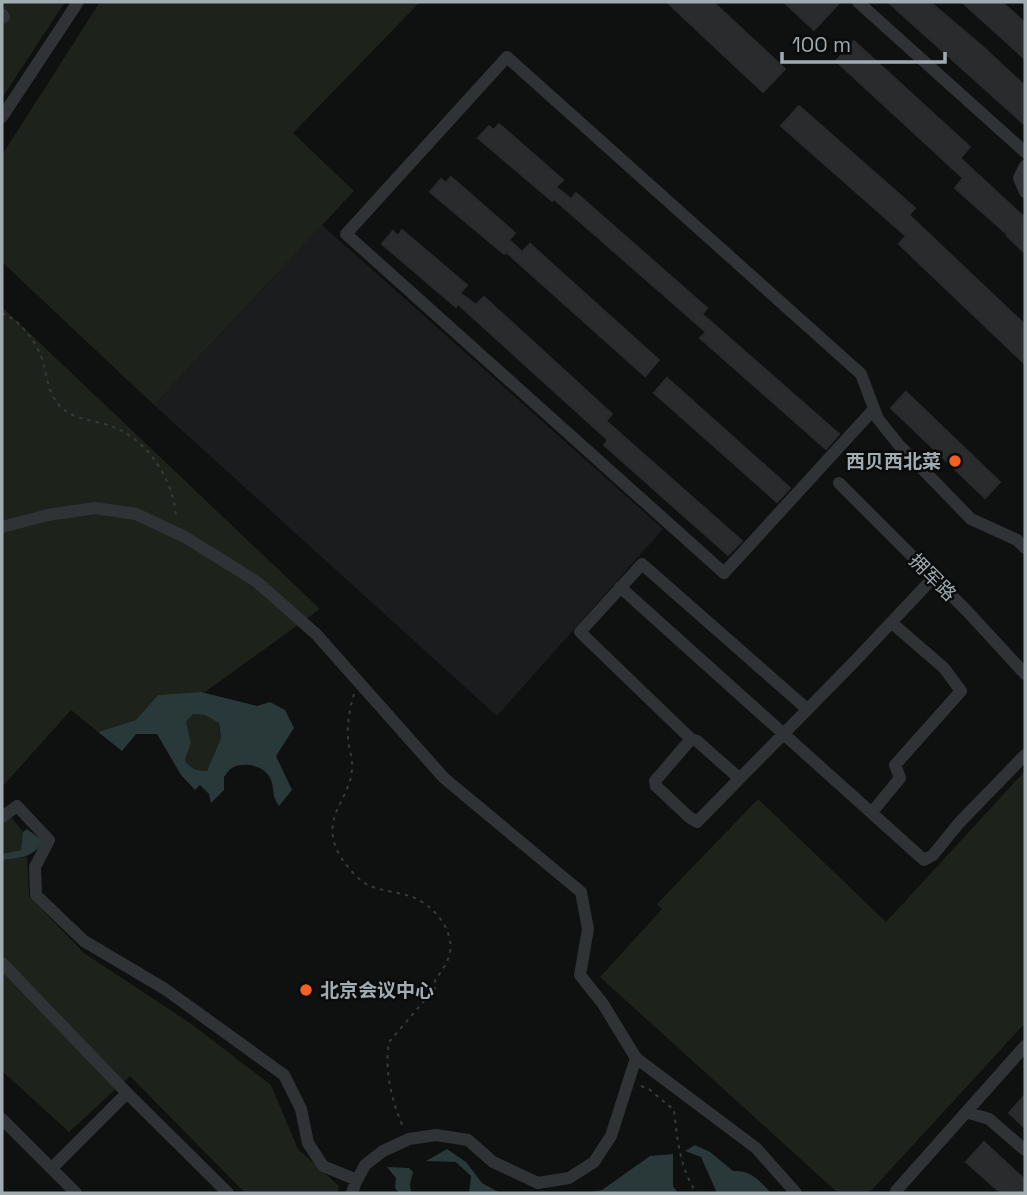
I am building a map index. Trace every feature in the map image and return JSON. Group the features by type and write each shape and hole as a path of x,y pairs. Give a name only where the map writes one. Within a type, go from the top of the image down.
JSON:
{"street":[{"path":"2,117 78,2"},
{"path":"858,2 1025,152"},
{"path":"874,409 724,573 346,234 507,57 861,374 874,409 877,419 971,519 1017,540 1025,548"},
{"path":"1025,166 1019,178 1025,192"},
{"name":"拥军路","path":"839,483 1025,674"},
{"path":"2,527 48,515 95,508 136,514 176,533 257,582 316,634 444,778 581,892 588,929 580,975 603,1004 636,1058 756,1148 796,1193"},
{"path":"739,778 697,741 691,739 580,632 642,564 807,709"},
{"path":"691,739 655,781 656,786 697,822 739,778 744,777 933,578"},
{"path":"620,587 925,860 933,855 1025,755"},
{"path":"873,811 900,778 895,765 961,691 943,668 892,623"},
{"path":"2,817 17,806 49,840 35,867 36,895 84,941 165,989 284,1075 301,1109 309,1143 323,1166 357,1180"},
{"path":"2,963 228,1193"},
{"path":"897,1191 1025,1045"},
{"path":"352,1193 365,1165 383,1151 409,1139 436,1135 468,1140 494,1162 538,1182 569,1178 594,1162 611,1136 636,1058"},
{"path":"52,1168 127,1093"},
{"path":"966,1112 989,1119 1025,1150"},
{"path":"2,1119 52,1168 68,1191"}],"path":[{"path":"2,313 11,317 32,339 43,362 48,386 59,407 78,417 119,429 146,450 162,471 171,491 176,512 176,533"},
{"path":"360,682 349,716 348,737 353,767 351,779 335,812 333,834 339,854 356,877 370,886 412,896 426,904 439,916 448,933 450,950 446,965 435,981 436,987 389,1042 389,1083 398,1116 409,1139"},
{"path":"628,1081 649,1089 674,1110 681,1158 691,1185 697,1193"}],"shaded area":[{"path":"2,2 65,2 2,98"},
{"path":"100,2 420,2 293,133 354,191 154,405 2,262 2,155"},
{"path":"322,225 663,529 497,716 154,405"},
{"path":"2,307 320,609 205,692 158,695 136,720 98,732 71,710 3,786 2,805"},
{"path":"201,692 257,706 270,702 285,710 294,728 276,756 292,790 279,806 268,775 260,768 242,765 232,768 224,777 224,790 211,803 209,794 200,785 195,790 181,775 157,734 136,734 122,751 98,732 136,720 158,695","holes":["193,714 205,715 219,723 221,738 207,771 200,771 189,766 185,760 191,743 186,722"]},
{"path":"193,714 205,715 218,722 221,738 207,771 194,769 185,760 191,743 186,722"},
{"path":"1025,771 1025,1023 869,1193 838,1193 600,977 662,909 657,904 758,799 886,922"},
{"path":"2,805 23,832 21,850 2,854"},
{"path":"27,829 43,841 39,847 25,856 2,860 2,854 21,850 23,832"},
{"path":"27,857 29,896 84,953 190,1023 271,1085 298,1149 339,1186 338,1193 245,1193 130,1076 69,1132 2,1071 2,860"},
{"path":"695,1145 710,1152 733,1171 745,1172 754,1177 771,1193 717,1193 701,1157 685,1151"},
{"path":"447,1149 466,1162 482,1183 500,1193 469,1193 471,1176 456,1162 426,1161"},
{"path":"673,1154 673,1186 678,1193 586,1193 602,1190 650,1156"},
{"path":"387,1167 409,1168 413,1172 411,1193 399,1193 395,1188 396,1178"}],"building":[{"path":"667,2 713,2 785,69 763,92"},
{"path":"784,2 840,2 814,30"},
{"path":"888,2 930,2 983,47 1025,86 1025,125"},
{"path":"962,2 1002,2 1025,23 1025,59"},
{"path":"854,41 970,147 960,158 1025,218 1025,253 955,188 963,178 836,61"},
{"path":"799,106 915,208 909,215 1025,325 1025,364 899,244 906,236 781,126"},
{"path":"499,124 563,180 556,187 571,199 576,193 707,308 702,314 839,434 826,449 700,338 706,332 554,199 552,201 478,138 489,126 494,130"},
{"path":"451,177 515,233 509,240 522,252 530,244 659,360 645,376 506,252 504,254 430,192 441,179 446,183"},
{"path":"402,230 467,285 460,293 476,305 484,297 612,414 606,421 742,541 728,555 604,445 608,440 458,304 456,307 382,244 393,231 398,236"},
{"path":"667,378 790,488 777,502 654,393"},
{"path":"906,392 1000,482 985,498 891,408"},
{"path":"1025,1095 1025,1128 1009,1113"},
{"path":"984,1142 1025,1180 1025,1193 1001,1193 966,1162"}],"place":[{"name":"西贝西北菜","path":"955,461"},
{"name":"北京会议中心","path":"306,990"}]}
